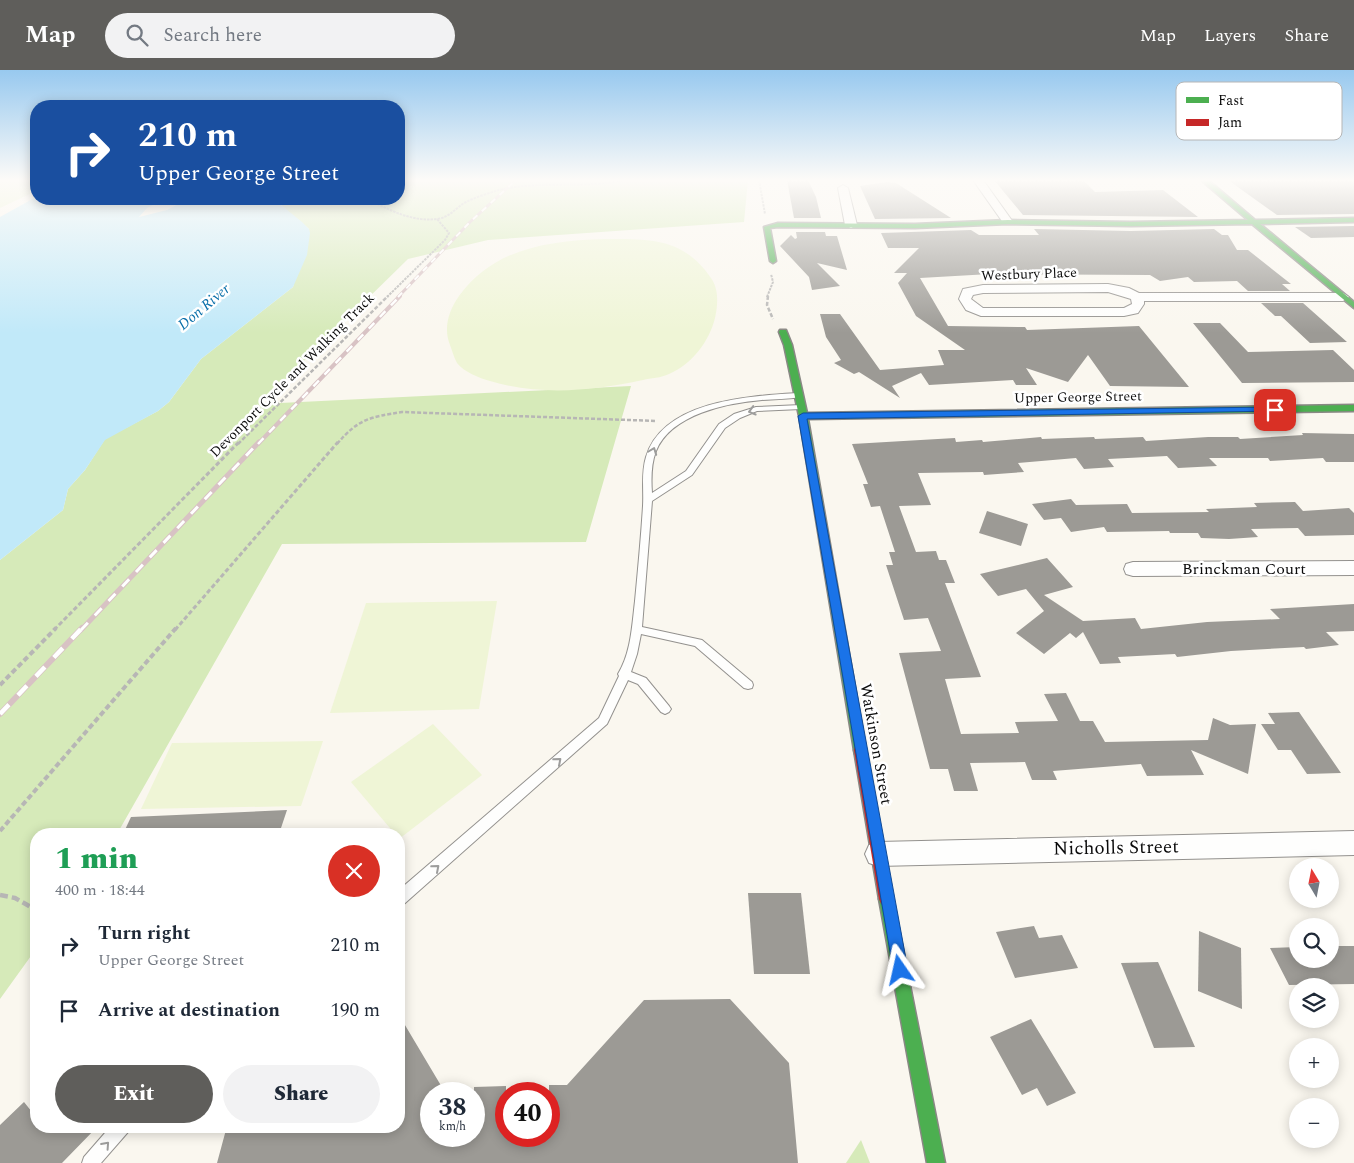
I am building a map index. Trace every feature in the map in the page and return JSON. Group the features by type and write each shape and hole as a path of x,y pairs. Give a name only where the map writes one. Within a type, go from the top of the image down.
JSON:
{"street":[{"path":"768,231 773,261"},
{"path":"1264,231 1354,306"},
{"name":"Westbury Place","path":"1137,297 1138,304 1133,310 1124,312 981,312 971,307 965,299 967,292 982,289 1098,288 1125,291 1137,297 1343,297"},
{"name":"Watkinson Street","path":"783,332 788,345 800,406 878,854 936,1163"},
{"name":"Upper George Street","path":"800,406 1354,408"},
{"name":"Brinckman Court","path":"1134,569 1354,568"},
{"name":"Nicholls Street","path":"878,854 1354,843"}],"lane":[{"path":"405,894 603,721 615,700 633,646 642,577 649,461 656,442 664,432 696,412 736,400 800,406"},
{"path":"648,499 689,473 722,426 737,416 756,409 800,406"},
{"path":"635,629 698,643 748,684"},
{"path":"623,674 642,681 665,708"},
{"path":"90,1163 116,1133"}],"path":[{"name":"Devonport Cycle and Walking Track","path":"0,685 229,452 445,240 449,233 447,231"},
{"path":"773,261 770,270 773,282 766,302 775,322 783,332"},
{"path":"0,831 352,427 372,416 402,412 678,423"},
{"path":"0,895 15,898 30,907"}],"green space":[{"path":"308,231 616,231 488,240 408,259 260,404 631,386 586,542 282,544 120,828 30,828 30,957 0,999 0,560 63,510 68,489 85,470 105,439 158,411 169,402 201,359 293,287"},
{"path":"636,239 664,243 677,248 689,255 700,265 714,282 717,308 712,327 704,344 685,364 663,376 624,384 585,389 547,390 509,386 486,380 468,372 457,363 448,339 448,319 455,301 473,280 505,257 524,250 563,242"},
{"path":"497,601 479,709 330,713 366,603"},
{"path":"433,724 482,775 405,834 405,828 390,828 351,782"},
{"path":"323,741 301,806 141,809 172,743"},
{"path":"861,1140 870,1163 846,1163"}],"water":[{"name":"Don River","path":"0,231 310,231 307,255 293,287 201,359 169,402 158,411 105,440 85,470 68,489 63,510 0,560"}],"building":[{"path":"973,231 979,235 1039,235 1036,231 1217,231 1222,235 1228,235 1237,250 1248,250 1291,284 1282,284 1290,291 1248,291 1237,281 1194,282 1188,277 1160,281 1150,275 990,274 920,278 948,326 1025,327 1027,330 1139,326 1189,387 1110,386 1088,355 1068,382 1026,368 1037,385 1016,385 1013,380 929,385 921,373 892,386 900,398 859,372 854,374 834,363 841,360 826,337 820,314 840,314 880,370 944,365 938,350 965,350 916,316 898,283 907,273 894,273 919,248 888,248 881,233"},
{"path":"1301,231 1354,231 1354,237 1311,238"},
{"path":"796,232 825,232 826,236 837,236 847,270 817,263 840,286 812,290 809,277 780,246 791,235 795,239 797,238"},
{"path":"1261,303 1303,303 1347,342 1310,343 1281,316 1275,316"},
{"path":"1193,323 1220,323 1248,352 1333,350 1354,370 1354,382 1242,383"},
{"path":"1302,433 1354,434 1354,462 1326,462 1323,458 1270,461 1268,458 1209,458 1217,466 1178,468 1167,456 1108,459 1114,467 1084,469 1076,458 1018,463 1024,472 984,475 983,472 918,473 931,505 899,506 916,552 936,551 939,560 946,560 955,583 945,583 981,677 945,679 961,734 1019,733 1015,722 1058,721 1044,694 1066,693 1080,721 1093,721 1105,742 1208,740 1213,718 1230,725 1256,724 1248,774 1191,750 1204,775 1147,776 1141,764 1053,771 1057,780 1032,780 1025,762 970,763 978,791 954,791 948,769 930,769 899,653 941,651 928,618 904,620 886,565 893,565 889,552 895,552 880,506 871,507 863,484 868,484 852,444 955,438 956,442 982,440 983,442 1041,437 1042,439 1094,437 1095,439 1143,437 1146,441 1208,437 1238,437 1240,439 1303,435"},
{"path":"1071,499 1076,505 1127,504 1132,513 1209,512 1206,509 1257,507 1254,503 1295,502 1303,511 1349,508 1354,513 1354,535 1305,536 1298,528 1251,529 1258,537 1229,539 1201,538 1198,533 1170,533 1169,531 1107,532 1104,527 1071,532 1061,518 1044,520 1032,504"},
{"path":"987,511 1028,524 1021,546 979,533"},
{"path":"1047,558 1073,587 1044,595 1083,621 1135,618 1141,629 1207,622 1280,619 1270,609 1354,604 1354,631 1326,632 1339,645 1306,649 1304,647 1231,651 1177,657 1175,654 1118,657 1121,663 1100,664 1083,632 1076,638 1070,633 1044,654 1016,633 1044,611 1026,589 998,596 980,574"},
{"path":"1299,712 1341,773 1307,774 1291,750 1278,750 1261,724 1275,724 1268,713"},
{"path":"287,810 281,828 126,828 131,817"},
{"path":"748,893 801,893 810,974 754,974"},
{"path":"1034,926 1039,938 1062,935 1078,968 1015,978 996,932"},
{"path":"1199,931 1241,948 1242,1009 1198,991"},
{"path":"1339,946 1354,946 1354,984 1339,984 1339,978 1289,978 1289,985 1270,948 1289,947 1289,968 1339,968"},
{"path":"1158,962 1195,1047 1154,1048 1121,963"},
{"path":"730,999 789,1063 798,1163 217,1163 225,1133 405,1133 405,1025 439,1082 420,1082 420,1147 485,1147 485,1087 495,1086 495,1147 560,1147 560,1085 567,1085 644,1000"},
{"path":"1031,1019 1076,1093 1047,1106 1037,1088 1022,1095 990,1037"},
{"path":"24,1102 30,1110 30,1133 91,1133 62,1163 0,1163 0,1125"}],"railway":[{"path":"398,297 461,231"},
{"path":"258,444 400,296"},
{"path":"81,630 259,442"},
{"path":"0,714 82,628"}],"traffic: fast":[{"path":"768,231 773,261"},
{"path":"1265,231 1354,306"},
{"path":"783,332 788,345 803,416 860,750"},
{"path":"803,416 1354,408"},
{"path":"886,899 936,1163"}],"traffic: jam":[{"path":"860,750 886,899"}],"route":[{"path":"900,970 878,854 803,416 1275,410"}]}
